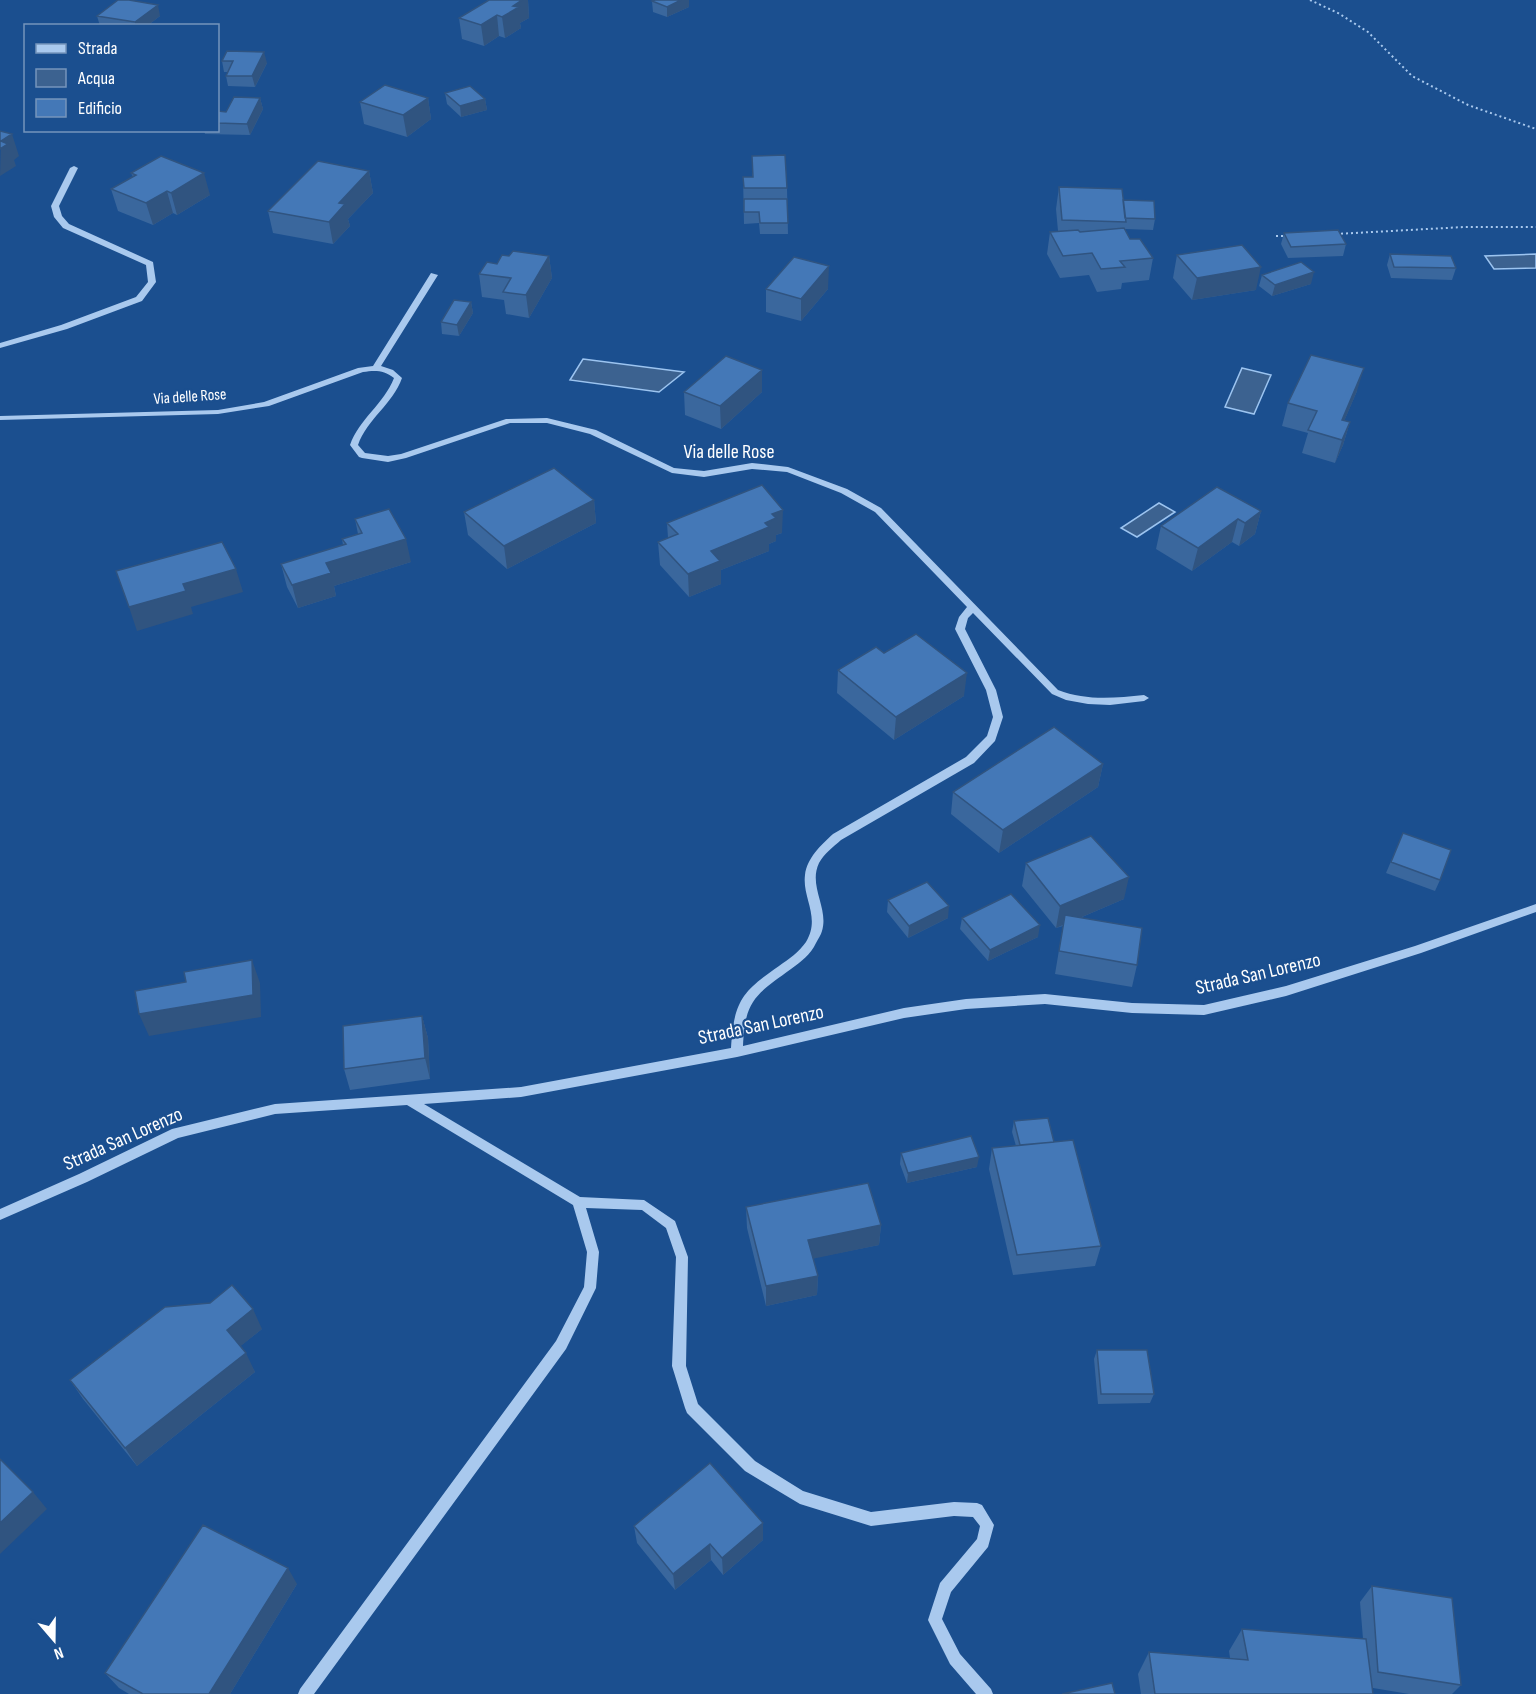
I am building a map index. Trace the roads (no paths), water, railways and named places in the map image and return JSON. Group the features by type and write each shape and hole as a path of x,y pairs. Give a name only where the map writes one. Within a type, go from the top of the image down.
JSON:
{"street":[{"path":"0,346 64,327 139,299 152,282 150,264 66,226 58,218 55,206 74,168"},
{"path":"376,367 434,275"},
{"name":"Via delle Rose","path":"0,418 218,412 266,404 361,370 376,367 391,371 398,378 395,389 356,436 354,445 362,454 388,459 404,456 509,421 547,420 593,432 672,470 704,474 752,466 788,470 844,491 878,510 1055,692 1072,700 1104,702 1144,698"},
{"path":"737,1052 740,1015 751,993 773,974 807,952 817,931 817,909 810,882 813,862 824,848 837,837 970,760 992,738 998,717 991,690 960,629 964,617 973,607"},
{"name":"Strada San Lorenzo","path":"0,1215 176,1133 275,1109 521,1092 737,1052 903,1013 966,1004 1045,999 1132,1008 1204,1010 1286,991 1417,950 1536,908"},
{"path":"410,1101 579,1202 644,1205 671,1225 682,1257 679,1366 692,1408 750,1466 800,1497 871,1519 954,1509 977,1510 987,1525 983,1542 945,1588 935,1620 955,1659 986,1694"},
{"path":"305,1694 561,1345 590,1288 592,1252 579,1202"}],"water":[{"path":"1536,254 1536,268 1494,269 1485,256"},
{"path":"583,359 684,372 659,392 570,380"},
{"path":"1242,368 1271,375 1254,414 1225,407"},
{"path":"1159,503 1175,512 1137,537 1121,528"}]}
